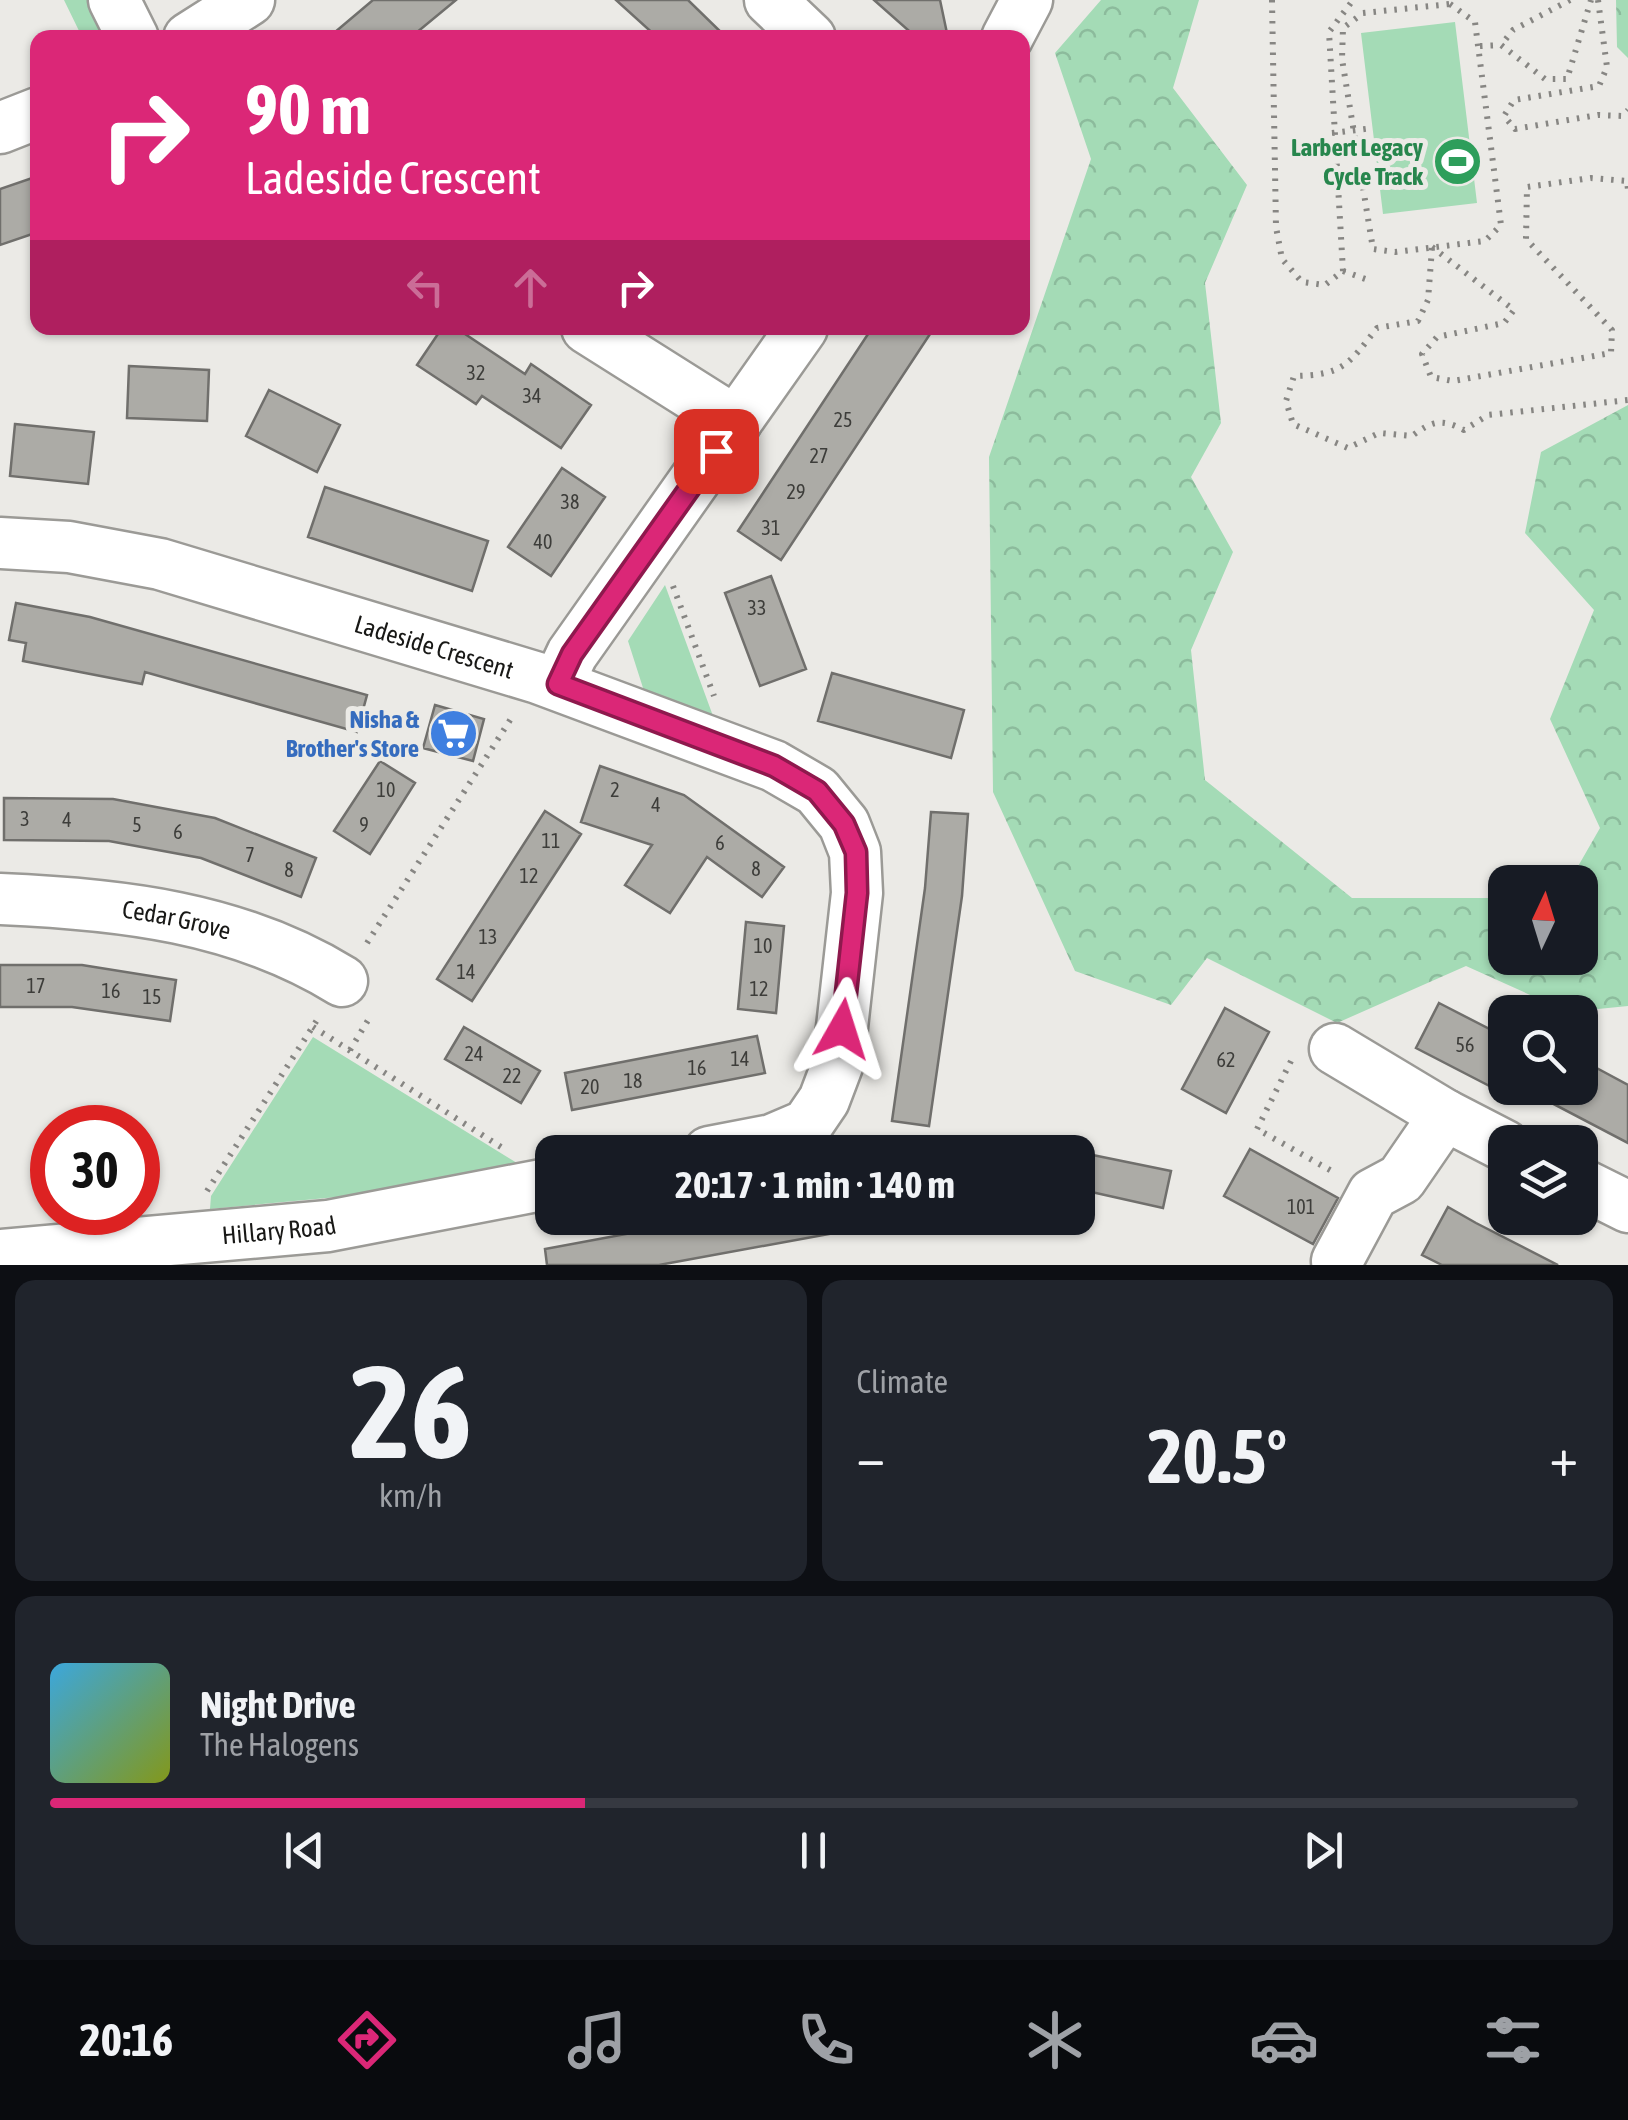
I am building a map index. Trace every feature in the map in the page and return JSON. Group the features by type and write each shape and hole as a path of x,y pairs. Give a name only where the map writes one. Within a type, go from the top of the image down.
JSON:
{"street":[{"path":"114,0 129,30"},
{"path":"201,30 248,0"},
{"path":"770,0 802,30"},
{"path":"1011,30 1027,0"},
{"path":"0,128 30,116"},
{"path":"598,335 736,422"},
{"path":"784,1135 807,1125 824,1100 838,1063 857,893 856,852 844,824 817,791 774,766 558,684 572,654 797,335"},
{"name":"Ladeside Crescent","path":"0,543 69,547 160,564 558,684"},
{"name":"Cedar Grove","path":"0,900 88,903 169,915 234,931 299,954 324,984"},
{"path":"1335,1049 1488,1137"},
{"path":"1337,1261 1373,1194 1401,1178 1444,1115"},
{"name":"Hillary Road","path":"0,1256 328,1226 535,1186"},
{"path":"1598,1192 1628,1207"}],"path":[{"path":"1272,0 1276,227 1282,260 1302,282 1326,285 1343,271"},
{"path":"1343,271 1343,214 1332,133 1329,32 1352,0"},
{"path":"1501,45 1514,30 1570,0"},
{"path":"1480,46 1501,45 1545,79 1567,79 1594,0"},
{"path":"1594,0 1607,68 1599,86 1514,100 1504,116 1515,129 1598,115 1622,116 1628,110"},
{"path":"1450,4 1476,22 1480,46 1501,225 1485,241 1373,249 1342,59 1344,28 1363,13 1450,4"},
{"path":"1332,133 1373,128"},
{"path":"1432,247 1514,310 1504,324 1437,336 1422,354 1431,377 1454,380 1489,376 1611,353 1612,330 1526,238 1527,187 1591,178 1627,182 1628,190"},
{"path":"1432,247 1428,300 1418,321 1378,328 1354,358 1328,375 1294,376 1286,401 1293,424 1348,448 1379,433 1412,436 1430,422 1446,421 1464,430 1488,415 1628,400"},
{"path":"1343,271 1372,281"},
{"path":"656,538 735,752"},
{"path":"324,984 506,1150"},
{"path":"1335,1049 1309,1026 1257,1129 1373,1194"}],"green space":[{"path":"64,0 93,0 101,17 100,29 79,30"},
{"path":"1101,0 1199,0 1173,88 1247,185 1205,283 1221,423 1191,477 1233,552 1191,650 1205,780 1352,898 1488,898 1488,975 1598,975 1598,865 1579,865 1600,828 1550,719 1594,610 1525,533 1541,452 1628,405 1628,1006 1598,1009 1598,995 1530,995 1466,966 1337,1023 1207,958 1171,1005 1075,971 993,792 989,457 1091,159 1055,53"},
{"path":"1616,0 1628,0 1628,58 1617,47"},
{"path":"1455,22 1477,203 1383,214 1361,33"},
{"path":"665,585 713,716 644,691 628,641"},
{"path":"313,1037 517,1163 337,1197 210,1209 211,1196"}],"building":[{"path":"373,0 456,0 420,30 337,30"},
{"path":"616,0 688,0 719,30 649,30"},
{"path":"874,0 940,0 946,30 908,30"},
{"path":"30,179 30,235 0,245 0,189"},
{"path":"437,335 466,335 525,374 531,364 591,405 561,448 482,396 476,404 417,365"},
{"path":"867,335 929,335 781,560 738,531"},
{"path":"129,366 209,370 207,421 127,418"},
{"path":"269,390 340,425 317,472 246,436"},
{"path":"15,424 94,432 88,484 10,476"},
{"path":"562,468 605,497 551,576 508,547"},
{"path":"325,487 488,541 472,591 308,537"},
{"path":"771,576 806,669 760,686 725,593"},
{"path":"16,603 90,617 367,695 357,732 145,672 142,684 23,661 26,643 9,640"},
{"path":"832,673 964,710 951,758 818,721"},
{"name":"Nisha & Brother's Store","path":"435,705 484,719 473,761 423,748"},
{"path":"380,761 415,783 370,854 334,831"},
{"path":"600,766 684,795 784,867 762,897 707,857 670,913 625,885 652,845 581,822"},
{"path":"4,798 113,799 215,818 316,858 301,897 201,858 109,841 4,840"},
{"path":"545,811 581,834 472,1001 437,979"},
{"path":"931,812 968,814 962,896 929,1126 892,1121 925,888"},
{"path":"746,922 784,926 776,1013 738,1009"},
{"path":"0,965 82,965 176,980 170,1021 72,1007 0,1007"},
{"path":"1439,1003 1488,1028 1488,1085 1416,1048"},
{"path":"1225,1008 1269,1032 1226,1113 1182,1089"},
{"path":"464,1027 540,1071 521,1103 445,1059"},
{"path":"757,1036 765,1073 572,1110 565,1073"},
{"path":"1598,1069 1628,1085 1628,1143 1555,1105 1598,1105"},
{"path":"1250,1149 1338,1198 1313,1244 1224,1196"},
{"path":"1095,1155 1171,1171 1163,1208 1095,1193"},
{"path":"1448,1207 1488,1229 1488,1235 1499,1235 1558,1265 1442,1265 1422,1255"},
{"path":"620,1235 824,1235 659,1265 547,1265 545,1249"}],"place":[{"name":"Larbert Legacy Cycle Track","path":"1458,161"},
{"name":"Nisha & Brother's Store","path":"454,733"}],"route":[{"path":"716,451 572,654 558,684 774,766 817,791 844,824 856,852 857,893 842,1029"}]}
